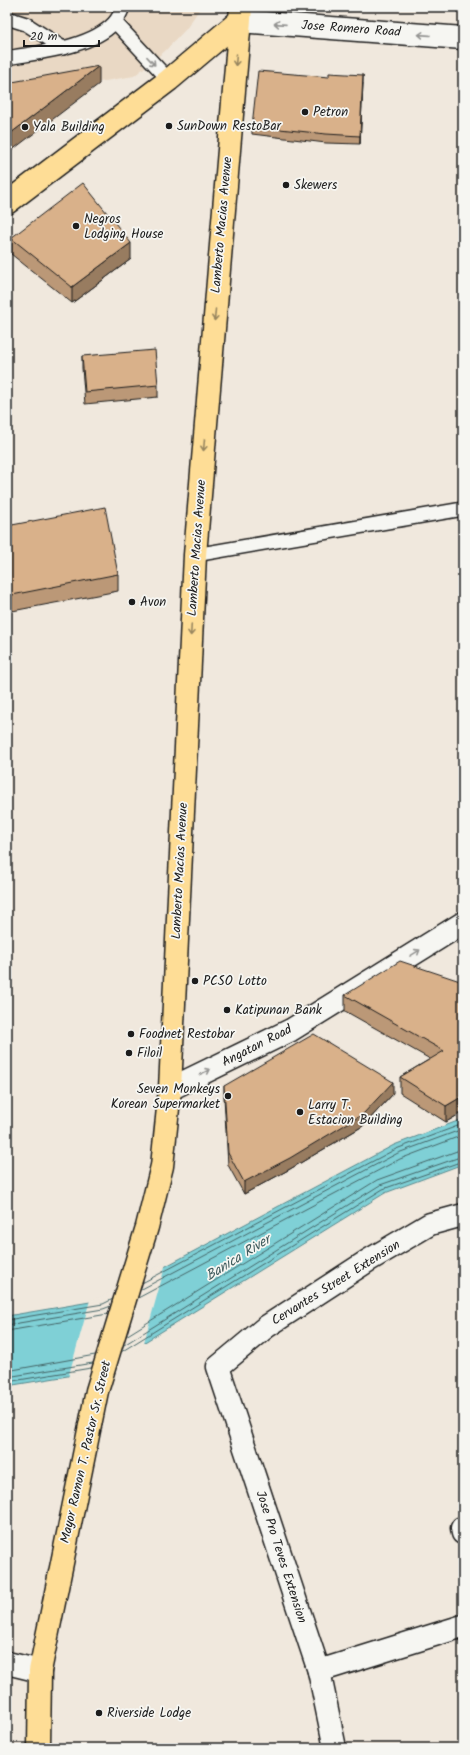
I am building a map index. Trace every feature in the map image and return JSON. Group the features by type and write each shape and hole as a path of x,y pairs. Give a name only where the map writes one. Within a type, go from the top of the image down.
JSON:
{"main road":[{"path":"7,203 169,80 240,14"},
{"name":"Lamberto Macias Avenue","path":"170,1089 195,555 240,14"},
{"name":"Mayor Ramon T. Pastor Sr. Street","path":"39,1748 40,1671 97,1391 146,1227 162,1166 170,1089"}],"street":[{"name":"Jose Romero Road","path":"240,14 463,38"},
{"name":"Angatan Road","path":"170,1089 291,1030 463,923"},
{"name":"Cervantes Street Extension","path":"218,1367 266,1327 369,1260 430,1224 463,1215"},
{"name":"Jose Pro Teves Extension","path":"218,1367 319,1671 335,1748"},
{"path":"319,1671 463,1626"},
{"path":"7,1663 40,1671"}],"lane":[{"path":"7,58 63,48 103,32 115,22 123,7"},
{"path":"7,18 26,24 63,48"},
{"path":"115,22 169,80"},
{"path":"195,555 463,509"}],"shaded area":[{"path":"7,7 201,7 186,29 165,51 134,76 7,98"}],"water":[{"name":"Banica River","path":"463,1119 463,1164 385,1193 98,1371 7,1386 7,1316 102,1300 394,1145"}],"pier":[{"path":"166,1263 143,1346 99,1373 68,1378 90,1300 101,1298"}],"building":[{"path":"99,66 7,136 7,83"},
{"path":"258,71 329,77 329,73 363,75 360,136 252,126"},
{"name":"Negros Lodging House","path":"83,183 131,243 72,287 11,238"},
{"path":"155,350 158,385 85,392 82,356"},
{"path":"105,507 118,574 7,596 7,526"},
{"path":"400,961 463,982 463,1096 446,1106 400,1077 444,1051 345,995"},
{"name":"Larry T. Estacion Building","path":"314,1034 393,1082 363,1114 290,1158 244,1182 228,1153 224,1086"}],"place":[{"name":"Petron","path":"305,112"},
{"name":"SunDown RestoBar","path":"169,126"},
{"name":"Yala Building","path":"25,127"},
{"name":"Skewers","path":"286,185"},
{"name":"Negros Lodging House","path":"76,226"},
{"name":"Avon","path":"132,602"},
{"name":"PCSO Lotto","path":"195,981"},
{"name":"Katipunan Bank","path":"227,1010"},
{"name":"Foodnet Restobar","path":"131,1034"},
{"name":"Filoil","path":"129,1053"},
{"name":"Seven Monkeys Korean Supermarket","path":"228,1096"},
{"name":"Larry T. Estacion Building","path":"300,1112"},
{"name":"Riverside Lodge","path":"99,1713"}]}
